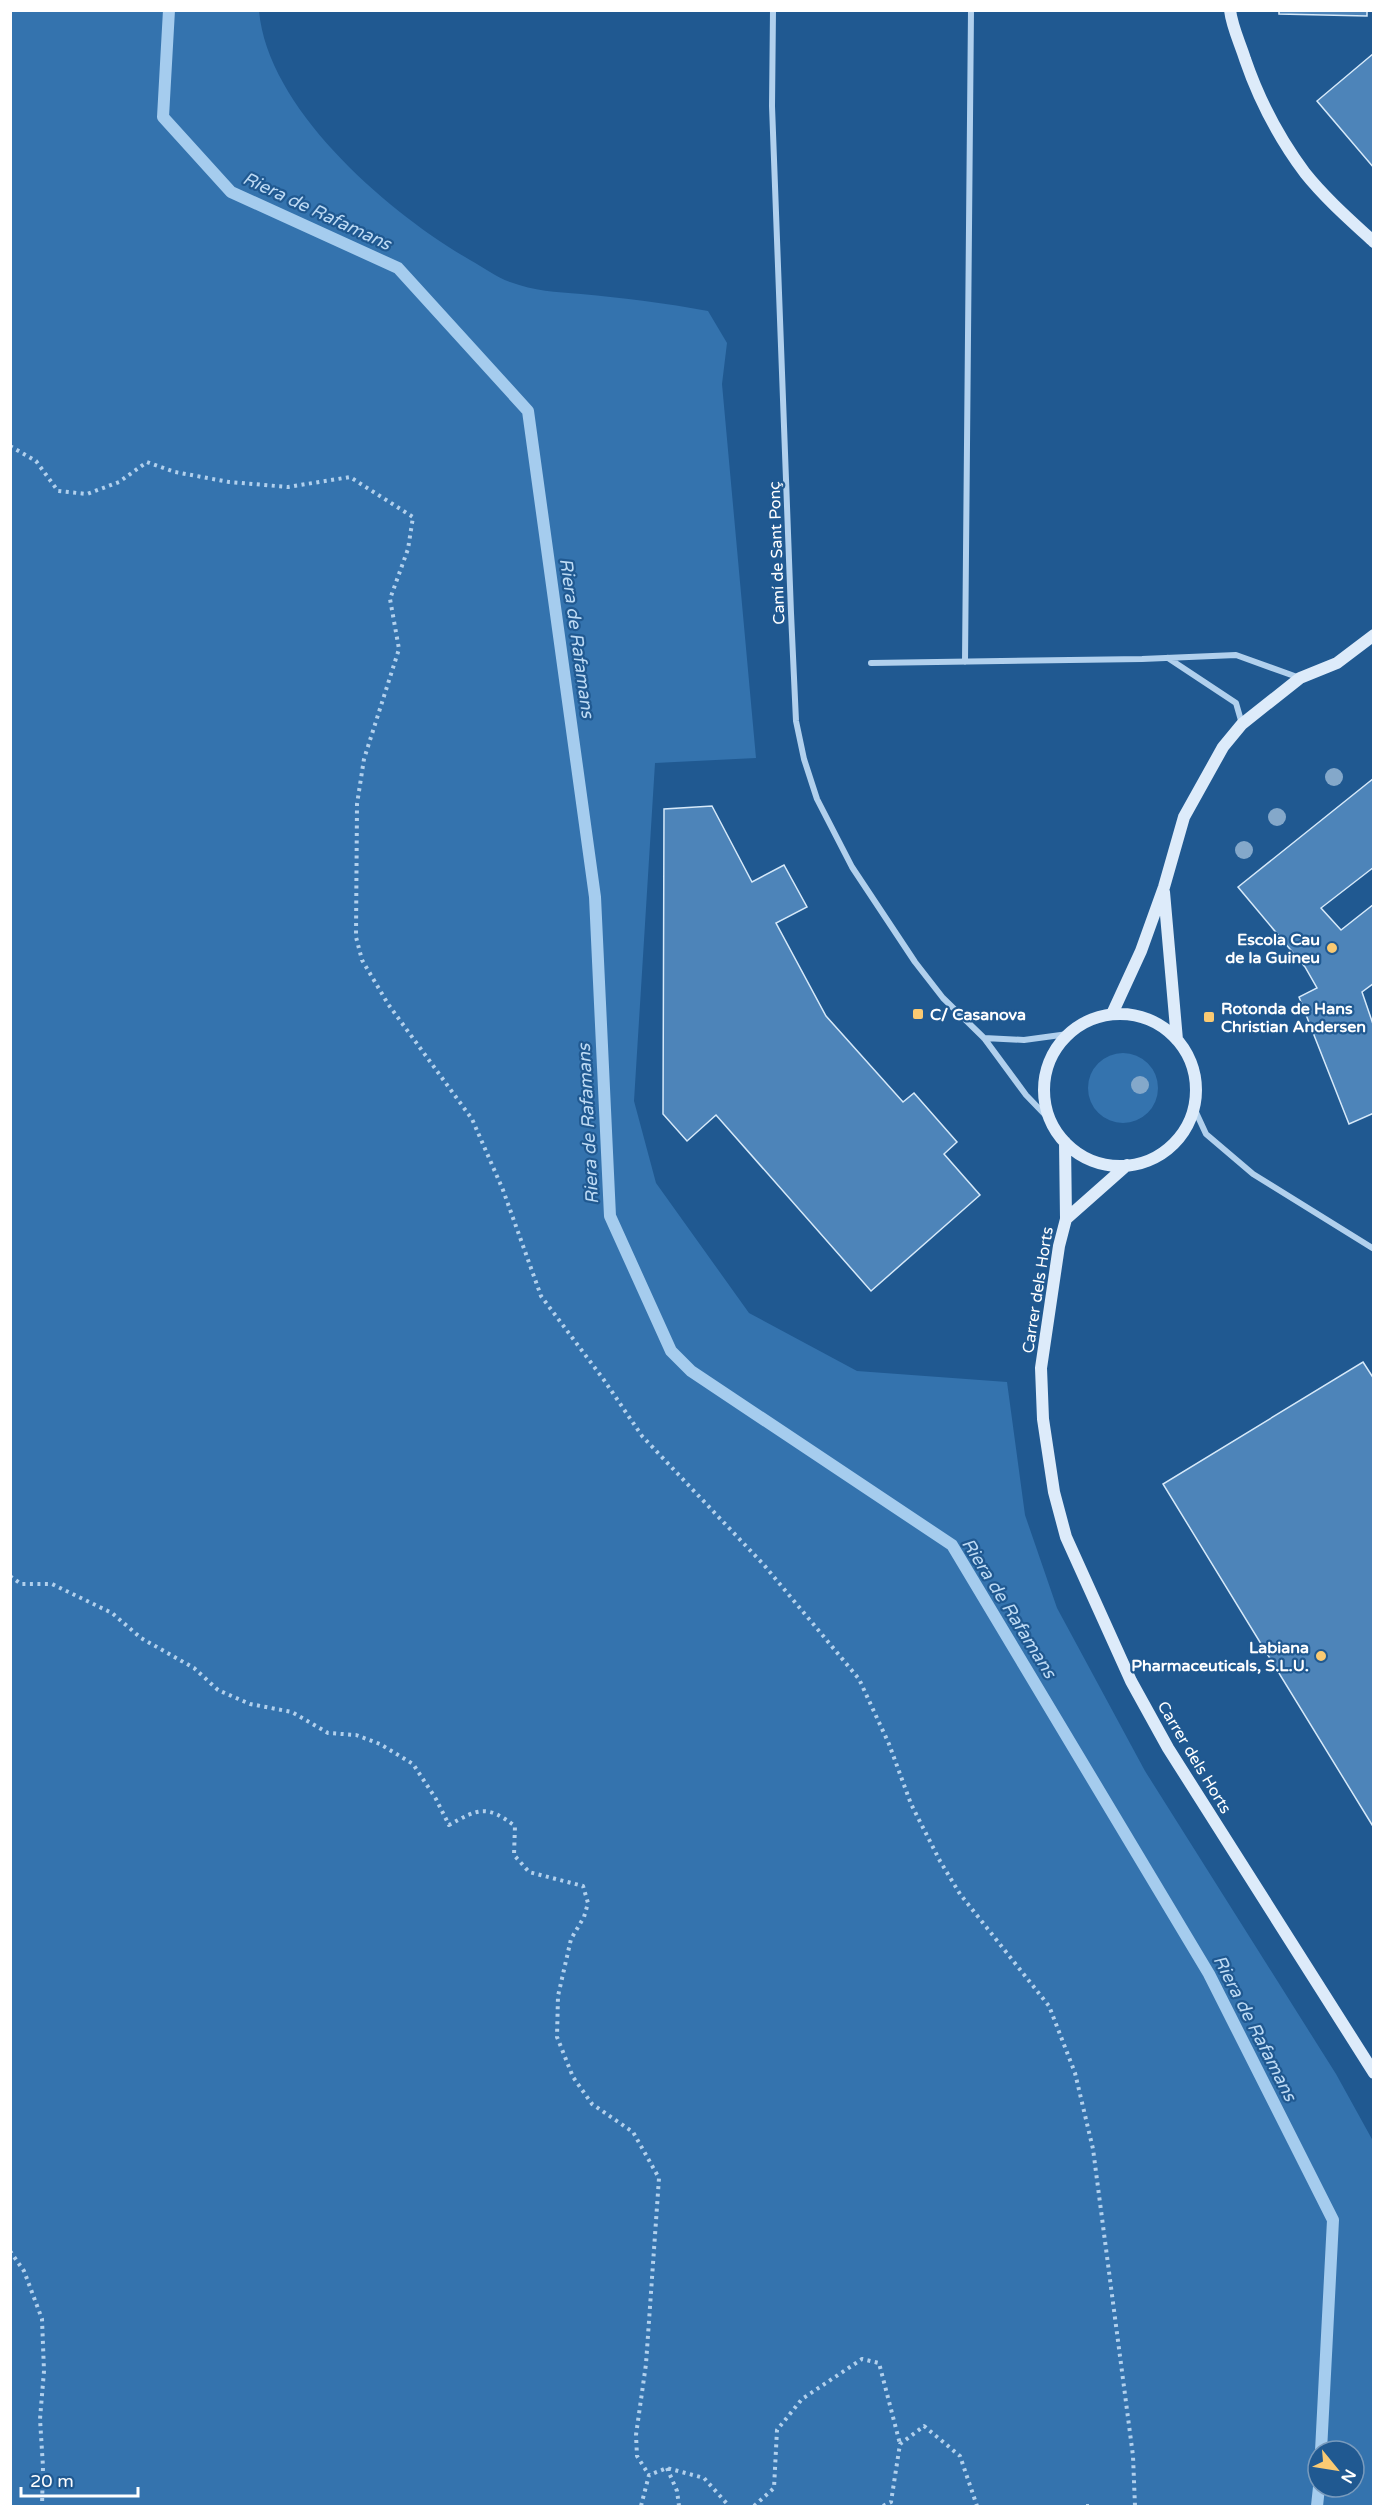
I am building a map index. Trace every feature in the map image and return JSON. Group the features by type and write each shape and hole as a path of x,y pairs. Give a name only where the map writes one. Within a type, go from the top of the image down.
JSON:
{"street":[{"name":"Camí de Sant Ponç","path":"773,10 772,106 791,613 796,721 804,759 817,799 852,867 915,962 943,998 984,1038 1026,1095 1052,1122"},
{"path":"965,662 971,10"},
{"path":"1230,10 1246,63 1266,112 1284,142 1306,174 1374,242"},
{"path":"1112,1014 1141,951 1164,888 1173,849 1184,817 1223,747 1242,724 1300,678 1337,663 1374,636"},
{"path":"871,663 1236,655 1300,678"},
{"path":"1168,658 1236,703 1242,724"},
{"path":"1164,888 1177,1040"},
{"path":"1112,1014 1137,1015 1158,1024 1177,1040 1190,1060 1196,1083 1194,1108 1184,1131 1169,1148 1150,1160 1127,1165 1103,1166 1081,1158 1065,1142 1052,1122 1045,1100 1046,1077 1054,1054 1068,1034 1088,1021 1112,1014"},
{"path":"984,1038 1024,1040 1068,1034"},
{"path":"1194,1108 1206,1134 1253,1174 1374,1249"},
{"name":"Carrer dels Horts","path":"1065,1142 1066,1219 1059,1246 1041,1368 1045,1430 1054,1492 1066,1537 1131,1681 1167,1748 1373,2073"},
{"name":"Carrer dels Horts","path":"1066,1219 1127,1165"}],"path":[{"path":"10,446 36,461 58,491 87,494 119,482 147,462 175,472 229,482 288,487 350,477 413,517 408,549 390,599 399,649 364,759 357,804 356,937 362,960 388,1004 472,1119 504,1190 541,1296 604,1380 642,1436 777,1579 859,1679 888,1744 911,1804 940,1861 960,1894 1049,2006 1075,2073 1093,2149 1133,2456 1135,2506"},
{"path":"10,1576 21,1584 52,1584 112,1613 141,1638 194,1668 218,1690 250,1704 292,1713 328,1733 356,1735 380,1744 413,1764 436,1799 449,1825 476,1810 501,1815 515,1826 514,1854 529,1872 583,1886 588,1903 584,1917 571,1939 558,1996 557,2037 573,2077 592,2104 633,2132 659,2178 646,2364 636,2435 637,2456 649,2475 641,2506"},
{"path":"10,2251 24,2271 42,2319 44,2370 40,2419 43,2467 42,2506"},
{"path":"754,2506 774,2487 777,2430 802,2399 862,2359 879,2363 900,2444 891,2502 884,2506"},
{"path":"900,2444 924,2426 960,2456 977,2506"},
{"path":"649,2475 666,2468 704,2478 729,2506"},
{"path":"666,2468 677,2491 679,2506"}],"shaded area":[{"path":"11,10 259,11 267,48 284,85 308,121 337,155 370,187 438,240 500,277 528,287 708,311 727,343 722,384 756,758 655,763 634,1101 656,1183 749,1313 857,1371 1007,1382 1025,1515 1057,1608 1145,1771 1336,2074 1373,2141 1373,2506 11,2506"},
{"path":"1123,1053 1136,1056 1148,1063 1155,1075 1158,1088 1155,1101 1148,1113 1136,1120 1123,1123 1110,1120 1098,1113 1091,1101 1088,1088 1091,1075 1098,1063 1110,1056"}],"building":[{"path":"1279,10 1367,10 1367,16 1279,14"},
{"path":"1374,53 1374,168 1317,101"},
{"name":"Escola Cau de la Guineu","path":"1374,778 1374,867 1321,908 1341,930 1374,904 1374,983 1362,992 1374,1027 1374,1113 1349,1124 1299,997 1317,988 1305,967 1238,887"},
{"path":"712,806 752,882 784,865 807,907 776,923 826,1016 903,1102 914,1093 957,1142 944,1154 980,1195 871,1291 716,1115 687,1141 663,1114 664,809"},
{"name":"Labiana Pharmaceuticals, S.L.U.","path":"1363,1362 1374,1379 1374,1828 1163,1484"}],"waterway":[{"name":"Riera de Rafamans","path":"169,10 163,117 231,192 398,268 528,411 595,897 610,1216 671,1351 691,1371 952,1545 1209,1974 1333,2220 1322,2439"},
{"name":"Riera de Rafamans","path":"1317,2506 1318,2499"}],"place":[{"name":"Escola Cau de la Guineu","path":"1332,948"},
{"name":"C/ Casanova","path":"918,1014"},
{"name":"Rotonda de Hans Christian Andersen","path":"1209,1017"},
{"name":"Labiana Pharmaceuticals, S.L.U.","path":"1321,1656"}]}
